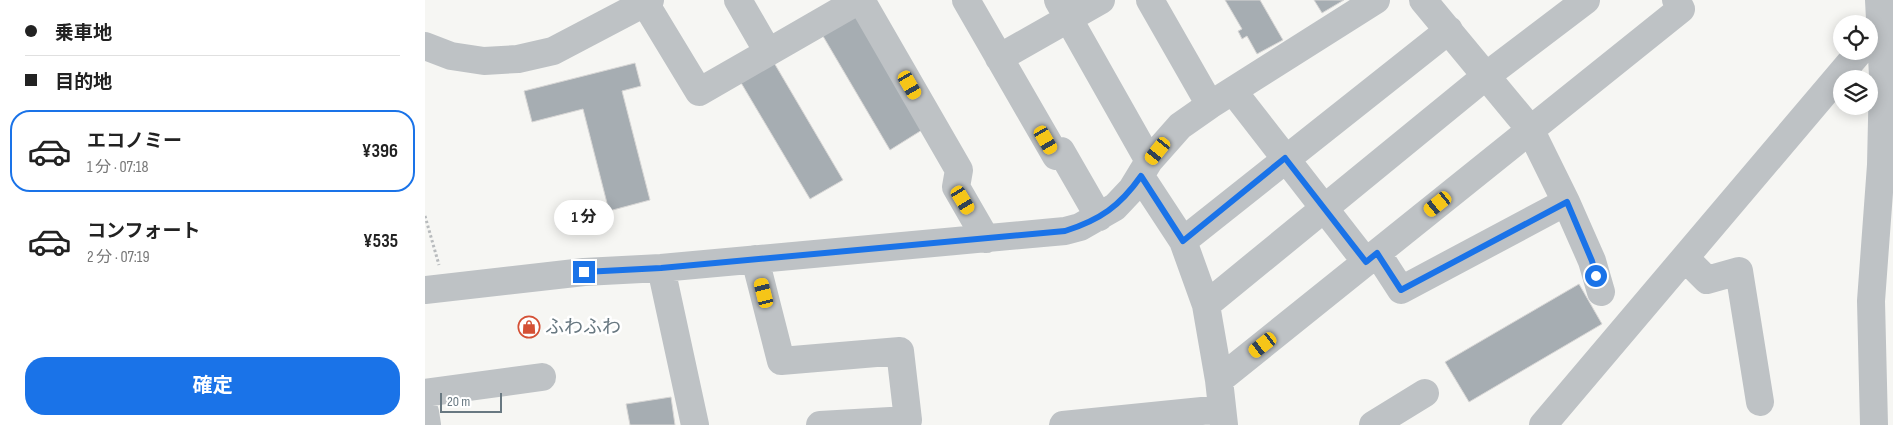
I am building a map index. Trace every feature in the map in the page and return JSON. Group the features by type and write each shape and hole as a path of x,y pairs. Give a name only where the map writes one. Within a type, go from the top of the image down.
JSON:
{"street":[{"path":"738,0 768,52"},
{"path":"965,0 1055,156 1061,152 1099,217"},
{"path":"999,58 1063,9 1101,0"},
{"path":"1150,0 1222,98 1285,158 1325,209 1401,290 1567,202"},
{"path":"437,282 661,268 1065,231 1115,208 1132,189 1145,169 1180,126 1376,0"},
{"path":"1423,0 1530,129 1567,202 1592,261 1601,292"},
{"path":"1206,304 1486,76 1586,0"},
{"path":"1219,380 1681,9 1676,0"},
{"path":"1874,425 1871,301 1884,242 1887,163 1888,74 1880,27 1879,0"},
{"path":"425,46 451,56 484,61 518,59 553,51 648,1 699,92 847,3 959,170 956,187 986,239"},
{"path":"1063,9 1183,241 1206,304 1219,380 1223,417 1063,425"},
{"path":"1183,241 1285,158 1449,30"},
{"path":"1543,425 1852,60"},
{"path":"1685,258 1707,280 1739,272 1760,402"},
{"path":"755,259 781,361 900,351 909,420 820,425"},
{"path":"661,268 695,425"},
{"path":"425,393 542,377"},
{"path":"1373,425 1425,393"},
{"path":"425,412 427,425"}],"path":[{"path":"425,216 437,282"}],"building":[{"path":"1225,0 1260,0 1283,40 1257,54 1247,36 1242,39 1238,31 1242,29"},
{"path":"1314,0 1344,0 1322,13"},
{"path":"853,12 922,130 890,150 820,31"},
{"path":"773,61 843,180 810,199 740,81"},
{"path":"635,63 641,86 622,91 650,200 609,211 583,109 532,122 524,91"},
{"path":"1579,284 1602,324 1469,402 1445,362"},
{"path":"671,397 675,425 630,425 626,404"}],"place":[{"name":"ふわふわ","path":"529,327"}],"route":[{"path":"584,272 661,268 1065,231 1080,226 1115,208 1141,176 1183,241 1285,158 1366,262 1377,253 1401,290 1567,202 1592,261 1596,276"}]}
